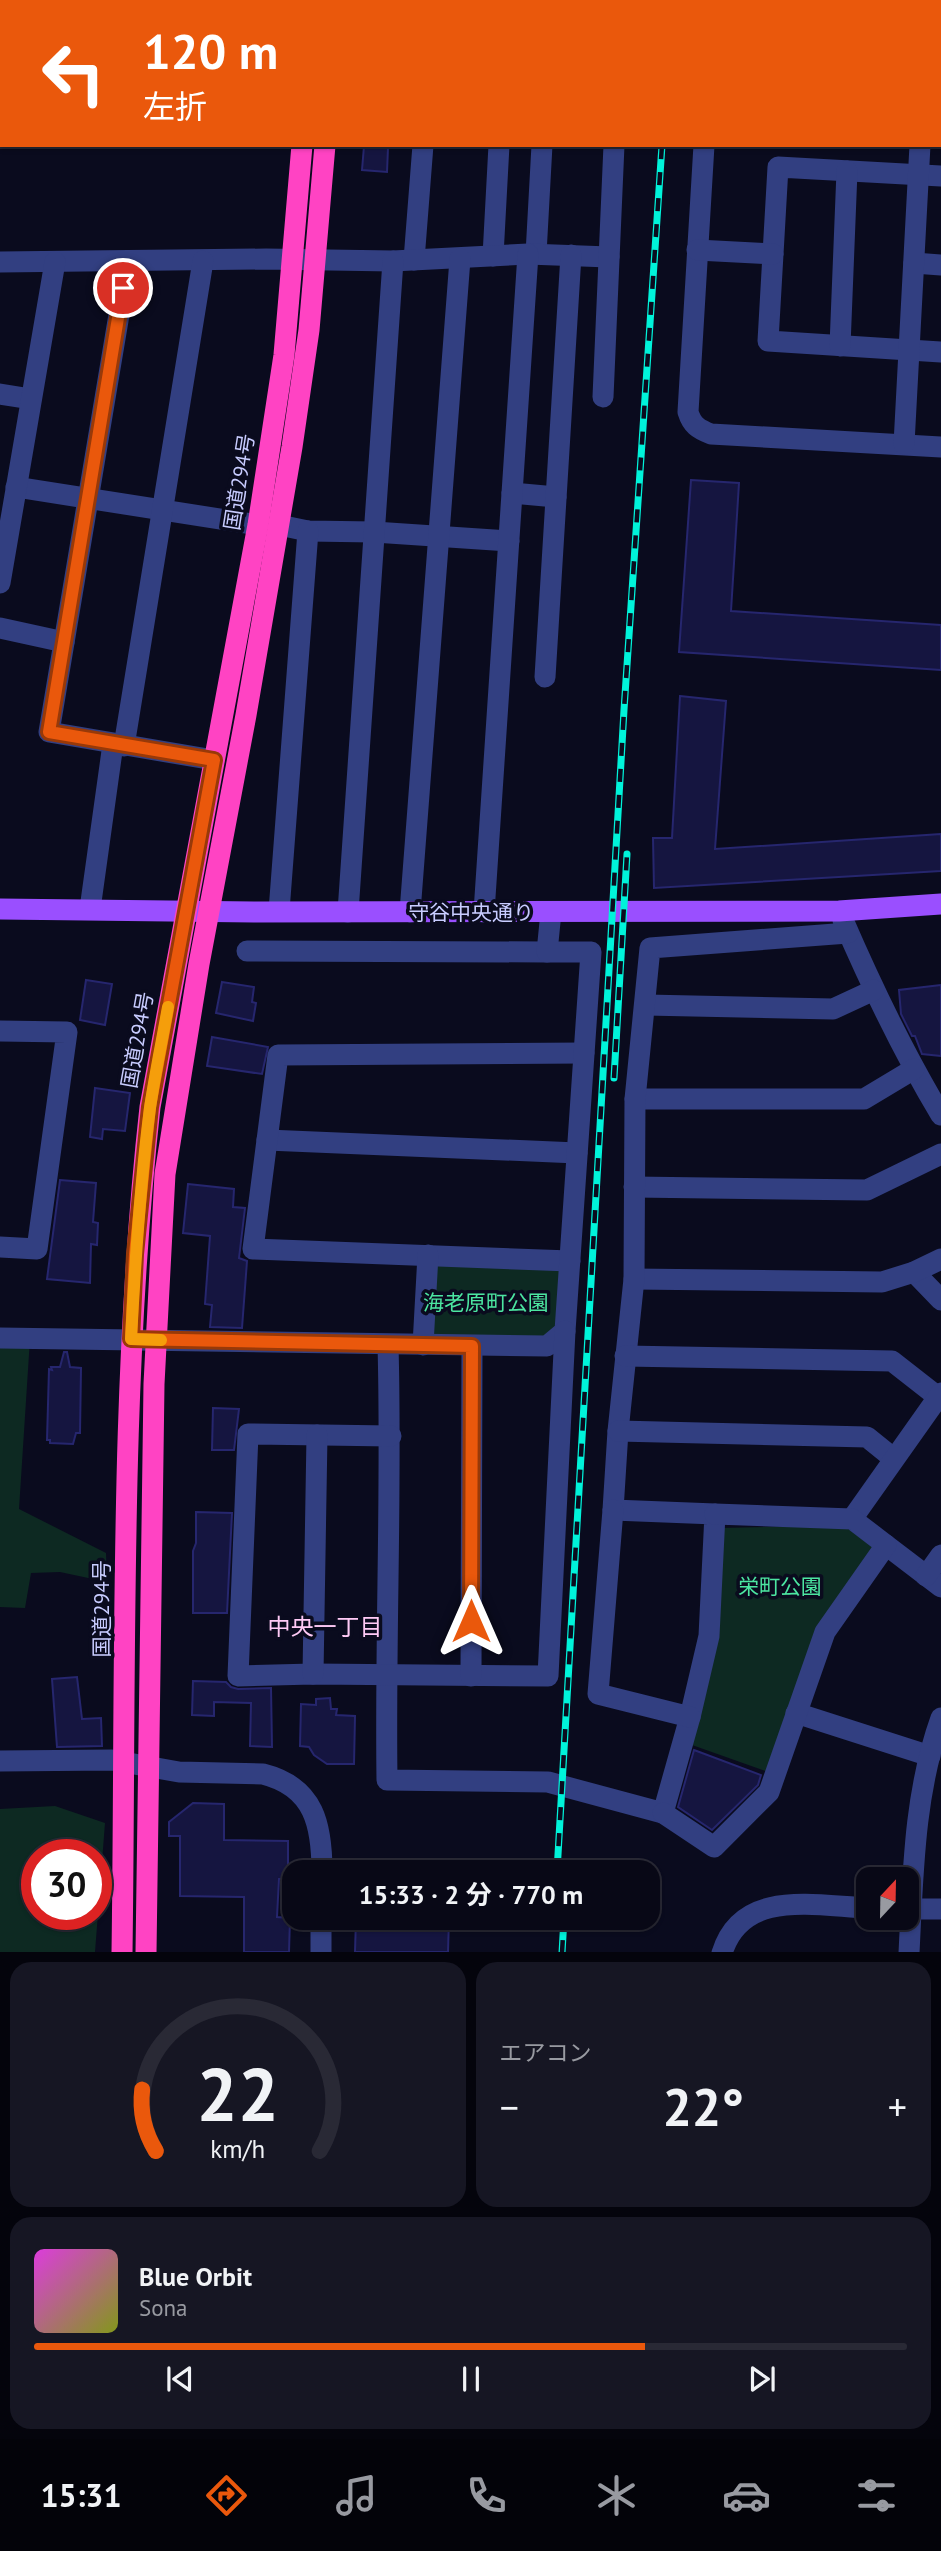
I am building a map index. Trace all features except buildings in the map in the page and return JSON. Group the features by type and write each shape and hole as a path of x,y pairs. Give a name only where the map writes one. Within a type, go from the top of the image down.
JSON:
{"highway":[{"name":"国道294号","path":"122,1952 131,1339 135,1254 150,1107 257,525 284,355 302,147"},
{"path":"146,1952 156,1340 165,1174 305,364 317,259 325,147"}],"main road":[{"name":"守谷中央通り","path":"0,909 209,912 839,911 941,904"}],"street":[{"path":"348,912 374,532 404,261 423,147"},
{"path":"493,256 499,147"},
{"path":"484,912 512,493 542,147"},
{"path":"603,397 614,147"},
{"path":"704,147 688,412 691,422 700,430 711,434 941,447"},
{"path":"904,444 920,147"},
{"path":"941,176 778,167 768,341 941,352"},
{"path":"840,346 847,171"},
{"path":"697,250 773,254"},
{"path":"0,262 293,259 404,261 532,254 609,257"},
{"path":"545,677 571,255"},
{"path":"410,912 460,259"},
{"path":"128,261 49,732 214,760"},
{"path":"90,909 162,510 203,261"},
{"path":"0,583 55,262"},
{"path":"914,263 941,265"},
{"path":"0,394 31,399"},
{"path":"16,487 257,525"},
{"path":"512,493 556,497"},
{"path":"279,525 307,531 374,532 509,541"},
{"path":"279,911 307,531"},
{"path":"0,628 64,642"},
{"path":"839,911 873,990 941,1115"},
{"path":"547,952 551,912"},
{"path":"690,1717 598,1694 618,1431 634,1279 635,1099 650,948 848,933"},
{"path":"247,951 591,952 565,1331 548,1676 238,1676 248,1434 391,1436"},
{"path":"646,1005 833,1009 873,990"},
{"path":"0,1031 66,1032 37,1249 0,1247"},
{"path":"570,1261 253,1249 278,1055 584,1053"},
{"path":"635,1099 864,1099 914,1069"},
{"path":"267,1140 577,1153"},
{"path":"634,1186 867,1190 941,1154"},
{"path":"423,1345 428,1255"},
{"path":"634,1279 882,1282 914,1272 941,1259"},
{"path":"914,1272 941,1300"},
{"path":"0,1338 547,1346 565,1331"},
{"path":"388,1345 391,1436 386,1676 387,1780 548,1782 663,1813 715,1847 769,1792 825,1632 886,1545"},
{"path":"471,1676 472,1346"},
{"path":"625,1356 892,1361 940,1395 852,1519"},
{"path":"618,1431 867,1437 893,1458"},
{"path":"313,1674 317,1435"},
{"path":"613,1510 852,1519 933,1582 941,1555"},
{"path":"663,1813 709,1636 715,1514"},
{"path":"796,1713 930,1756"},
{"path":"913,1867 920,1803 941,1718"},
{"path":"0,1762 112,1760 179,1772 263,1774 276,1777 305,1798 320,1831 321,1860"},
{"path":"722,1952 734,1927 755,1911 780,1904 856,1907"},
{"path":"919,1909 941,1909"},
{"path":"321,1930 321,1952"},
{"path":"909,1930 909,1952"}],"green space":[{"name":"海老原町公園","path":"428,1255 570,1261 565,1331 547,1346 423,1345"},
{"path":"0,1338 30,1339 19,1509 106,1553 107,1582 60,1572 31,1573 25,1608 0,1607"},
{"name":"栄町公園","path":"843,1525 878,1551 822,1632 771,1773 692,1745 721,1528"},
{"path":"55,1806 105,1823 104,1839 21,1839 21,1930 97,1930 95,1952 0,1952 0,1809"}],"railway":[{"path":"558,1860 624,710 662,147"},
{"path":"614,1078 627,854"},
{"path":"562,1952 563,1930"}],"slow traffic":[{"path":"161,1340 131,1339 135,1254 150,1107 168,1007"}],"district":[{"name":"中央一丁目","path":"325,1626"}],"route":[{"path":"123,288 49,732 214,760 150,1107 135,1254 131,1339 472,1346 471,1621"}]}
